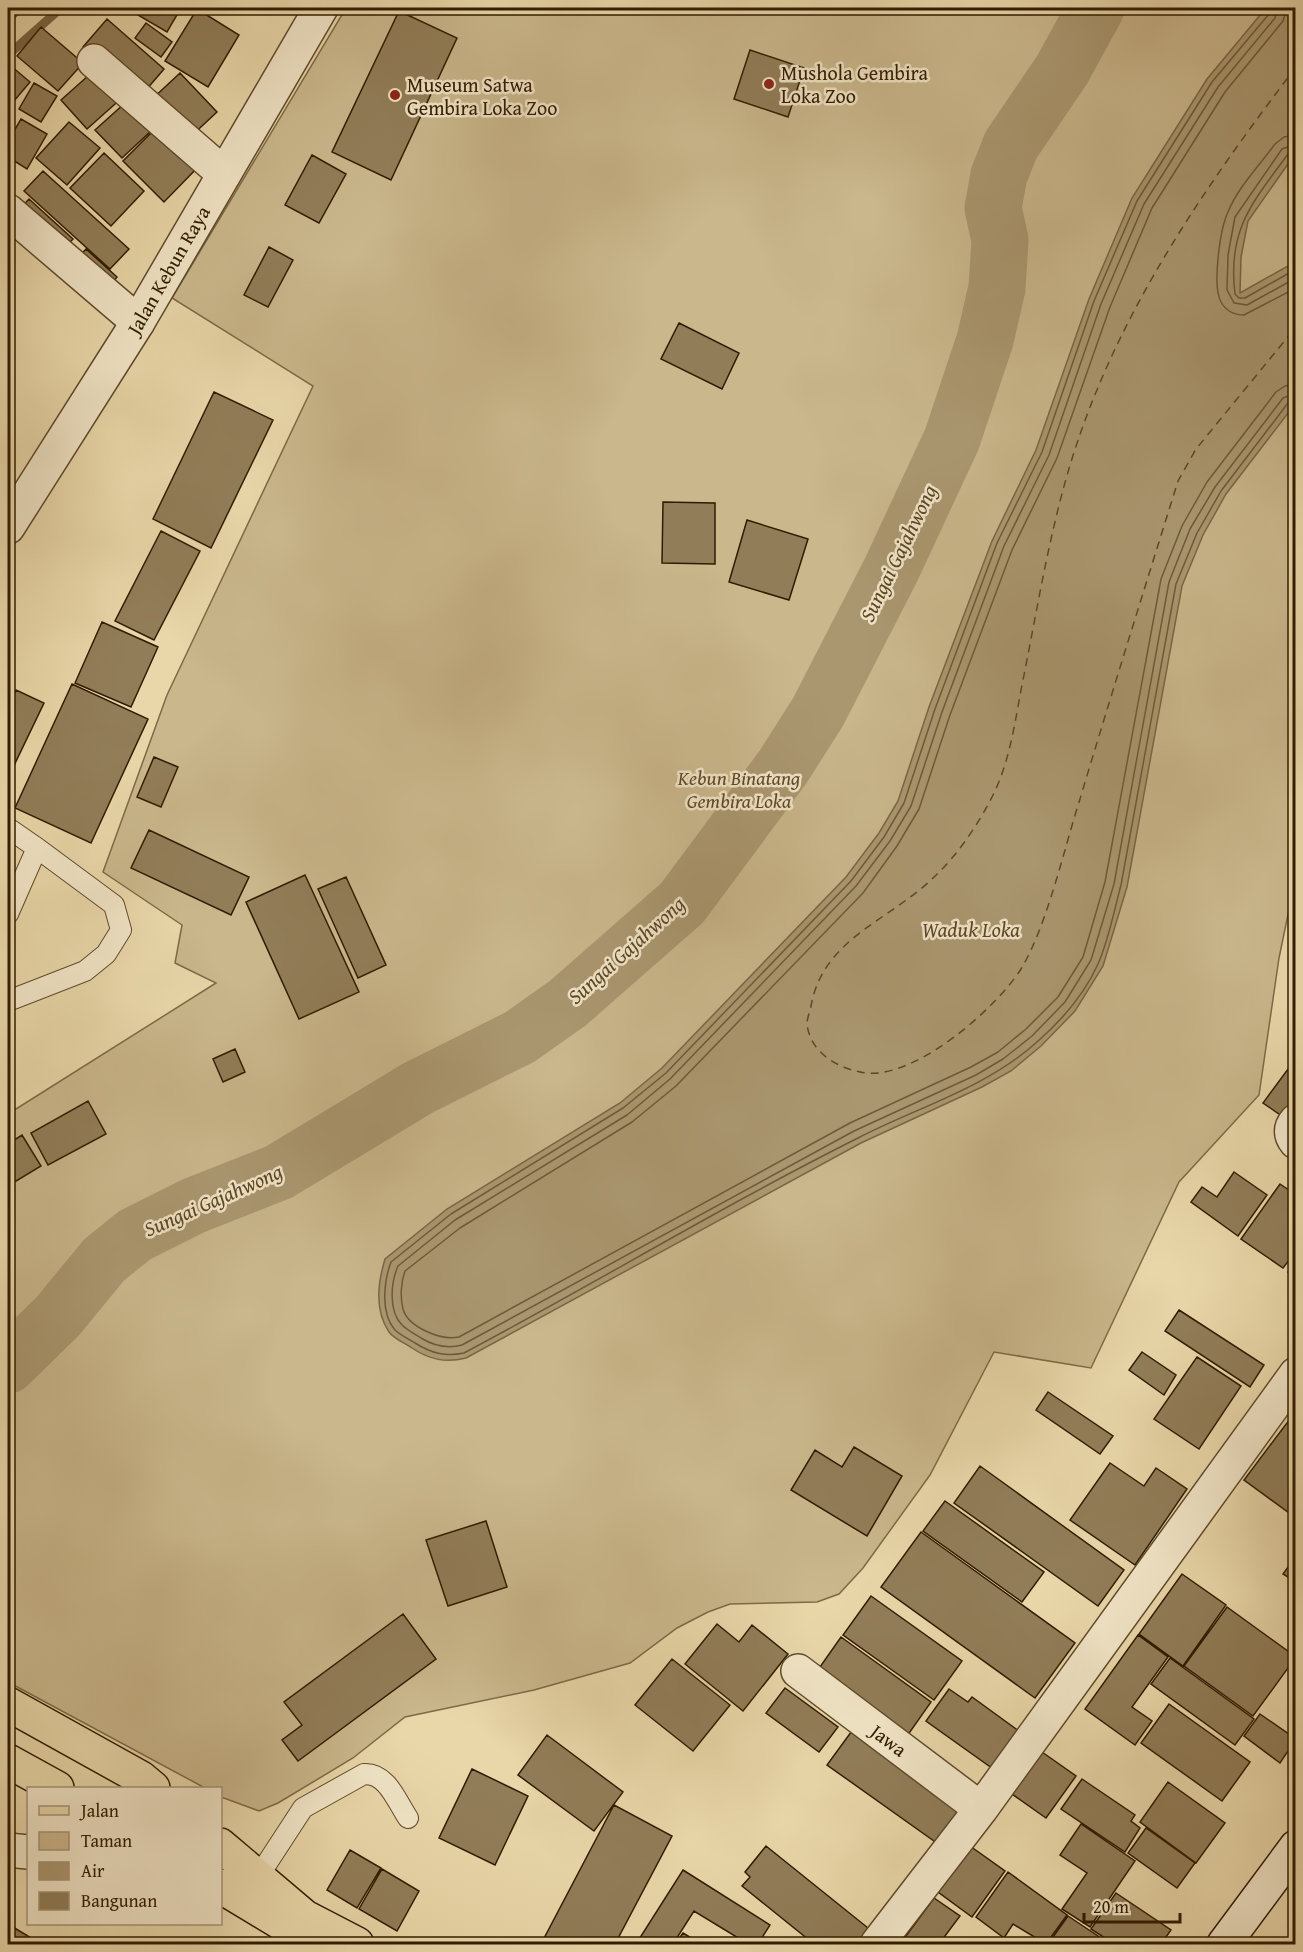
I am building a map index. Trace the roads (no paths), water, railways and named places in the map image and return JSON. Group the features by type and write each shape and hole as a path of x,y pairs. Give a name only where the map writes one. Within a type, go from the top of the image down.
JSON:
{"main road":[{"path":"8,1704 141,1778 152,1787"},
{"path":"8,1761 55,1787"},
{"path":"222,1847 305,1917 357,1944"},
{"path":"222,1887 319,1944"}],"street":[{"name":"Jalan Kebun Raya","path":"8,527 138,322 321,8"},
{"path":"94,61 224,174"},
{"path":"8,211 138,322"},
{"path":"1296,1121 1292,1126 1292,1137 1296,1142"},
{"path":"877,1944 981,1809 1296,1374"},
{"name":"Jawa","path":"798,1671 981,1809"},
{"path":"1224,1944 1296,1847"},
{"path":"8,1850 27,1852"}],"lane":[{"path":"8,828 114,905 121,930 106,954 85,971 8,1001"},
{"path":"8,914 37,848"},
{"path":"258,1877 303,1808 364,1774 375,1773 384,1780 408,1818"}],"water":[{"name":"Waduk Loka","path":"1266,8 1295,8 1295,154 1248,221 1241,257 1240,293 1295,262 1295,404 1226,494 1203,535 1182,586 1127,887 1103,966 1075,1011 1041,1046 1011,1071 982,1087 861,1143 466,1358 445,1360 432,1358 397,1339 384,1323 379,1305 379,1286 385,1259 447,1209 620,1103 662,1068 846,877 879,833 898,801 929,707 992,541 1036,450 1089,299 1132,198 1207,79"}],"waterway":[{"path":"8,55 61,8"},
{"name":"Sungai Gajahwong","path":"8,1365 58,1316 104,1260 135,1235 193,1206 279,1172 418,1088 520,1037 568,1003 682,903 783,767 818,712 891,570 952,439 985,340 997,288 1000,240 993,208 999,175 1011,145 1062,70 1096,8"}],"place":[{"name":"Mushola Gembira Loka Zoo","path":"769,84"},
{"name":"Museum Satwa Gembira Loka Zoo","path":"395,95"}],"park label":[{"name":"Kebun Binatang Gembira Loka","path":"739,788"}]}
